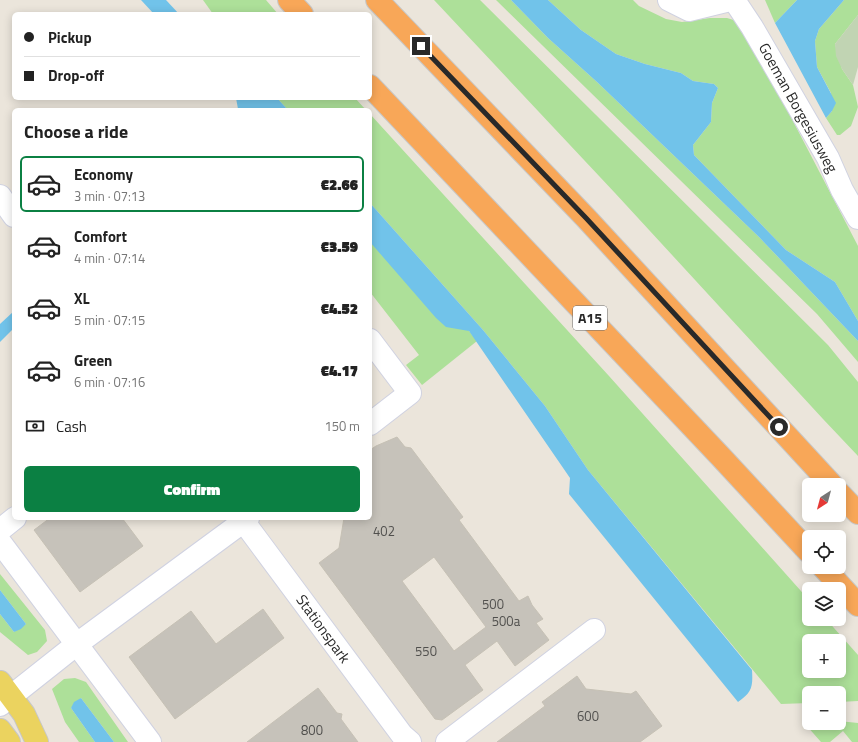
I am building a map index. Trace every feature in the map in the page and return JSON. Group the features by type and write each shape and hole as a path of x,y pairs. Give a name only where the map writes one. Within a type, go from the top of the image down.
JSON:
{"highway":[{"path":"289,0 300,12"},
{"path":"377,0 586,218 826,478"},
{"name":"A15","path":"372,88 802,545"},
{"path":"846,500 858,513"},
{"path":"830,574 858,604"}],"main road":[{"path":"4,694 24,714 37,742"},
{"path":"0,730 9,742"}],"street":[{"path":"669,0 689,10 730,0"},
{"name":"Goeman Borgesiusweg","path":"734,0 752,27 828,158 842,190 858,218"},
{"path":"0,196 12,213"},
{"path":"372,343 410,393 372,422"},
{"path":"0,530 12,520"},
{"name":"Stationspark","path":"4,694 77,644 243,520"},
{"name":"Stationspark","path":"245,520 402,740"},
{"path":"0,542 150,742"},
{"path":"448,742 594,630"}],"green space":[{"path":"203,0 266,0 276,12 212,12"},
{"path":"434,0 480,0 828,345 858,382 858,456 615,193"},
{"path":"496,0 511,0 548,38 597,82 759,237 858,341 858,362 817,314"},
{"path":"548,0 633,0 639,6 666,19 682,22 710,18 727,18 737,21 744,27 858,246 858,321 835,282 786,250 694,155 693,145 711,122 712,103 718,88 714,84 693,81 681,73 645,64 616,54 581,30"},
{"path":"765,0 797,0 775,23"},
{"path":"844,0 858,0 858,15 835,44 842,69 853,85 858,107 851,126 840,135 837,135 826,118 832,111 831,93 817,67 815,41 819,29"},
{"path":"858,15 858,67 853,85 842,69 836,56 835,44"},
{"path":"279,100 357,100 364,108 286,108"},
{"path":"372,116 609,376 802,592 802,626 832,626 839,634 802,634 802,678 846,678 846,642 858,655 858,701 846,702 846,686 802,686 802,703 781,704 588,470 545,406 483,330 372,205"},
{"path":"372,225 477,341 422,385 406,365 419,355 372,295"},
{"path":"0,574 45,630 47,641 37,652 28,655 0,632 0,614 14,632 26,624 0,590"},
{"path":"75,678 86,682 128,742 114,742 81,698 71,708 95,742 79,742 65,722 52,689 64,679"},
{"path":"846,722 858,723 858,742 852,742 843,731 830,742 821,742 810,730 846,730"}],"water":[{"path":"141,0 166,0 177,12 152,12"},
{"path":"511,0 548,0 581,30 616,54 645,64 681,73 693,81 714,84 718,88 712,103 711,122 693,145 694,155 786,250 835,282 858,321 858,341 759,237 597,82 548,38"},
{"path":"797,0 844,0 819,29 815,41 817,67 836,103 826,118 775,23"},
{"path":"236,100 279,100 286,108 238,108"},
{"path":"372,205 483,330 545,406 588,470 752,670 751,689 738,702 569,494 570,478 469,331 446,327 436,318 372,244"},
{"path":"12,313 12,330 0,342 0,324"},
{"path":"0,590 26,624 21,629 14,632 0,614"},
{"path":"81,698 114,742 95,742 71,708 74,702"}],"building":[{"path":"397,437 405,447 411,448 463,517 459,520 519,601 528,596 532,605 543,619 536,623 549,640 515,666 497,641 465,665 483,690 442,720 435,719 319,563 339,548 344,520 372,520 372,449","holes":["434,557 486,627 454,651 402,581"]},
{"path":"47,520 124,520 143,546 80,592 34,530"},
{"path":"263,609 284,638 175,719 129,657 191,611 216,644"},
{"path":"577,676 586,689 631,694 636,691 662,726 640,742 497,742 545,706 542,702"},
{"path":"318,688 337,713 342,714 341,719 358,742 247,742"}],"route":[{"path":"421,46 586,218 779,427"}]}
